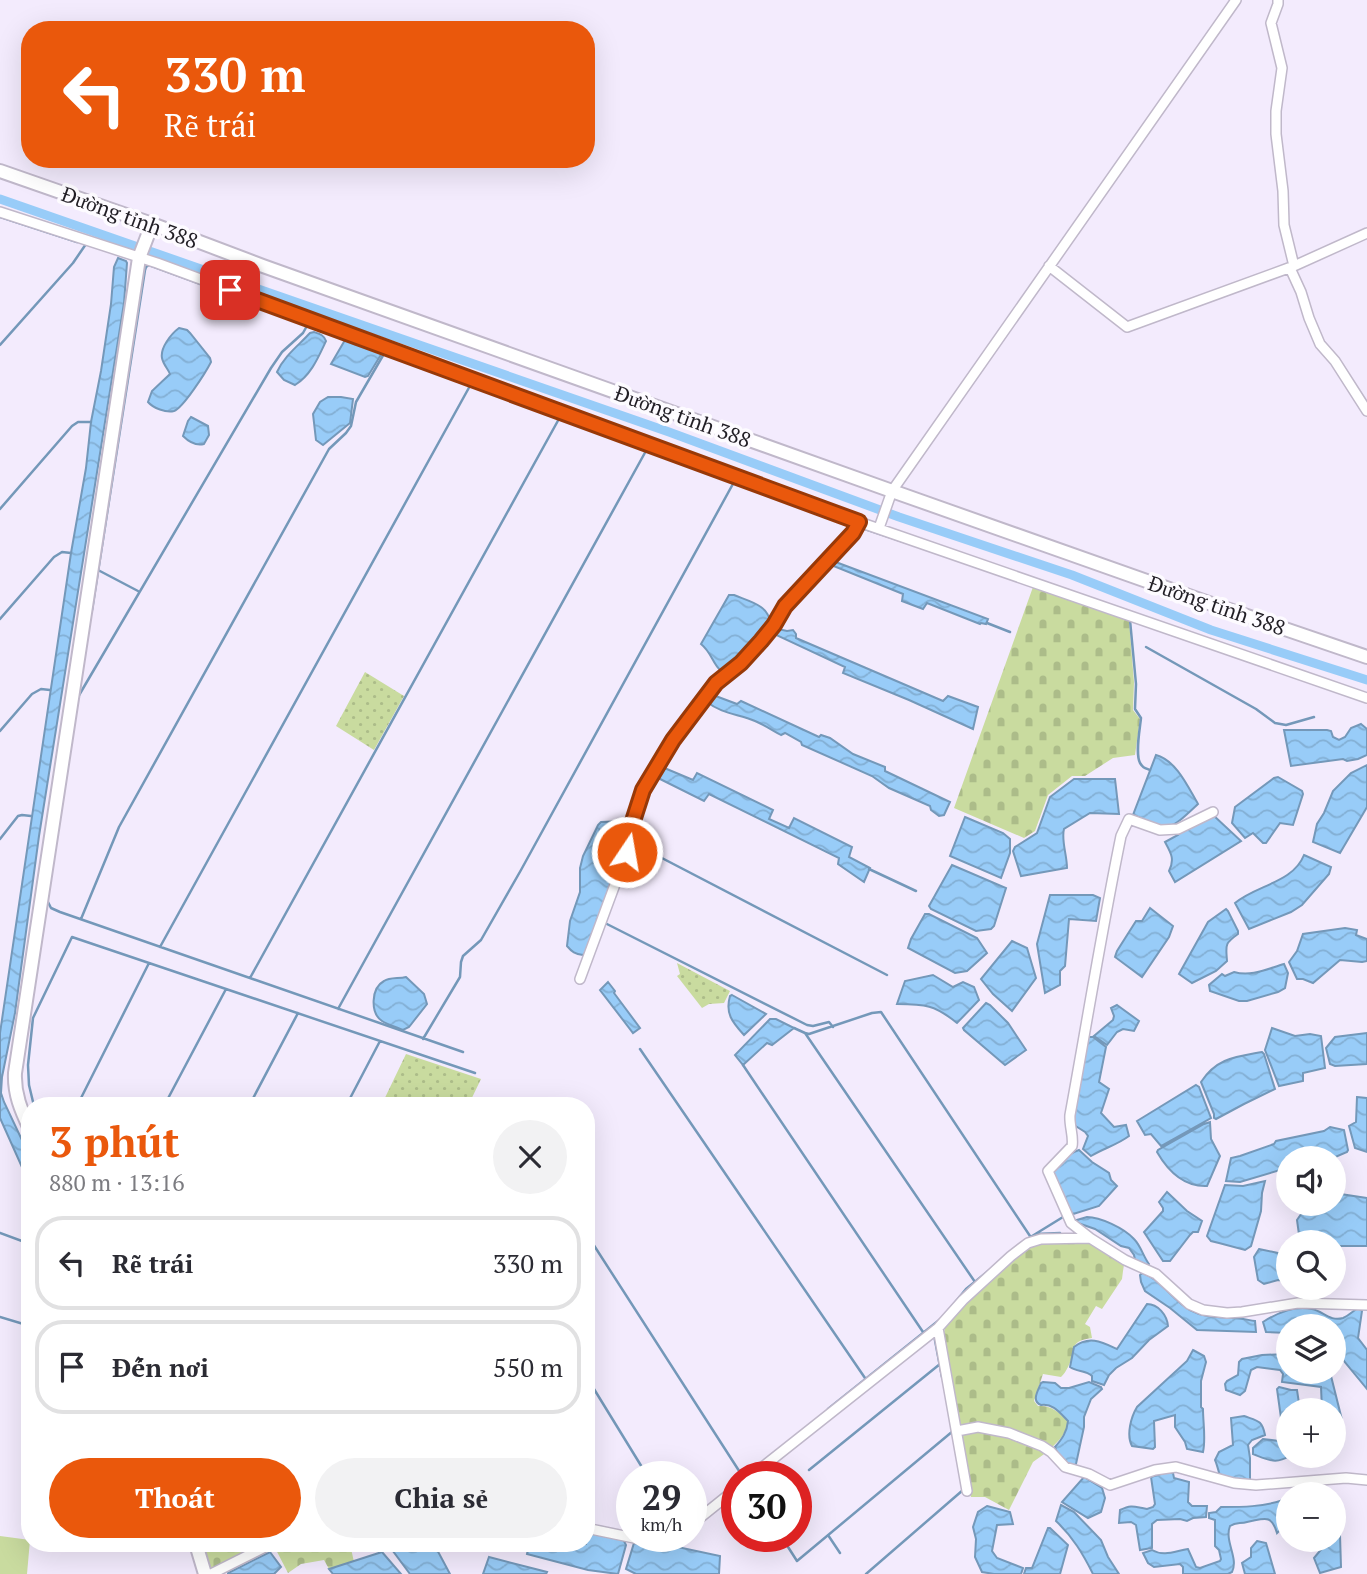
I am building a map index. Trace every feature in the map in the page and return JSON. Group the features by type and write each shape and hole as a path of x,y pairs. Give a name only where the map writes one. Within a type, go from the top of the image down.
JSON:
{"main road":[{"name":"Đường tỉnh 388","path":"0,172 891,493 1367,657"},
{"path":"21,1108 14,1085 15,1073 140,256 150,227"},
{"path":"198,1552 205,1574"}],"street":[{"path":"879,527 891,493 1236,0"},
{"path":"1278,0 1271,23 1282,68 1276,134 1284,225 1292,267 1320,344 1335,361 1367,411"},
{"path":"0,212 140,256 859,522 1367,698"},
{"path":"1049,266 1127,327 1292,267 1367,233"},
{"path":"580,979 627,852 643,790 656,767 679,730 716,683 741,663 767,634 785,606 853,533 859,522"},
{"path":"1213,812 1178,829 1160,831 1129,819 1121,836 1070,1115 1073,1142 1048,1171 1071,1223 1125,1260 1156,1274 1189,1304 1203,1310 1227,1313 1298,1303 1367,1305"},
{"path":"770,1461 938,1328 967,1296 1028,1243 1041,1239 1090,1238"},
{"path":"938,1328 967,1491"},
{"path":"957,1431 978,1427 1009,1433 1042,1446 1065,1467 1089,1474 1110,1485 1155,1470 1175,1467 1234,1483 1256,1485 1346,1478 1367,1480"},
{"path":"707,1512 721,1501"},
{"path":"595,1530 616,1534"},
{"path":"211,1574 255,1552"}],"green space":[{"path":"1033,587 1129,620 1134,682 1133,710 1140,719 1135,755 1113,758 1085,776 1072,776 1048,795 1035,831 1024,838 954,808"},
{"path":"365,672 404,696 374,750 336,726"},
{"path":"677,963 730,991 724,1003 709,1004 702,1008 677,976 680,974"},
{"path":"406,1054 481,1079 472,1097 385,1097"},
{"path":"1085,1239 1124,1263 1122,1279 1102,1309 1096,1306 1085,1324 1090,1327 1092,1338 1076,1344 1071,1361 1061,1377 1043,1374 1034,1401 1038,1406 1054,1410 1068,1421 1062,1437 1050,1449 1008,1431 959,1429 942,1339 947,1321 965,1300 1029,1244"},
{"path":"978,1429 1009,1435 1047,1452 1033,1462 1009,1510 985,1497 971,1497 959,1433"},
{"path":"0,1536 21,1539 21,1552 29,1552 27,1574 0,1574"},
{"path":"203,1552 245,1552 209,1570"},
{"path":"277,1552 352,1552 354,1562 329,1569 324,1560 301,1564 288,1573"}],"water":[{"path":"118,258 127,263 124,303 39,836 15,1013 2,1077 1,1093 21,1138 21,1165 0,1118 0,1033 111,304 114,267"},
{"path":"179,328 190,333 211,362 183,403 174,411 167,411 148,402 152,391 170,374 162,354 167,342"},
{"path":"310,333 323,336 326,341 314,366 295,385 284,380 277,372 280,366"},
{"path":"345,340 382,353 368,376 331,364"},
{"path":"328,397 353,399 350,423 323,445 316,440 313,414 320,402"},
{"path":"191,417 208,426 209,435 204,444 192,443 183,436"},
{"path":"833,561 988,619 986,624 980,624 927,603 923,609 902,601 903,594 831,565"},
{"path":"729,595 746,599 762,608 770,624 741,657 721,671 701,644"},
{"path":"778,629 793,630 796,638 943,701 948,696 978,707 973,729 843,673 845,667 774,634"},
{"path":"713,695 737,704 741,701 819,737 821,735 830,738 853,754 885,767 885,771 950,802 944,815 939,816 930,806 889,788 872,776 802,745 785,733 781,735 755,721 719,709 707,702"},
{"path":"1361,724 1367,729 1367,755 1347,761 1343,759 1291,766 1284,730 1327,730 1339,740 1345,737 1351,728"},
{"path":"1156,755 1176,769 1198,804 1181,820 1168,826 1133,815"},
{"path":"1367,765 1367,807 1340,853 1313,842 1317,824 1333,791 1351,773"},
{"path":"662,767 693,780 697,773 773,810 769,819 789,828 794,818 852,847 849,857 870,868 864,882 838,864 839,858 709,794 704,801 656,777"},
{"path":"1278,777 1303,794 1293,825 1280,823 1266,843 1253,833 1245,838 1232,823 1235,807"},
{"path":"1074,779 1115,779 1119,814 1090,813 1064,829 1067,868 1021,876 1013,851 1015,847 1037,833 1050,797"},
{"path":"1213,815 1241,841 1175,882 1169,871 1172,863 1165,842 1185,828"},
{"path":"965,817 1003,833 1010,839 1010,853 1001,878 950,856"},
{"path":"601,822 629,822 622,854 586,952 583,955 576,953 567,946 570,921 580,892 583,856"},
{"path":"1304,855 1331,867 1329,874 1302,905 1249,929 1235,903 1292,872"},
{"path":"952,865 1006,888 991,929 976,931 929,906"},
{"path":"1050,895 1093,895 1100,898 1096,921 1069,919 1065,966 1060,971 1060,985 1045,993 1037,944"},
{"path":"1150,908 1173,926 1169,937 1142,977 1115,957 1136,921 1142,921"},
{"path":"1226,909 1238,931 1227,945 1227,961 1216,971 1192,983 1179,974 1208,922"},
{"path":"925,914 977,938 987,953 967,971 955,973 908,948"},
{"path":"1345,928 1357,930 1356,935 1367,939 1367,961 1340,960 1313,983 1297,979 1289,962 1297,951 1303,934"},
{"path":"1012,941 1027,948 1036,978 1012,1011 981,979"},
{"path":"1284,964 1288,973 1285,988 1278,992 1239,1001 1210,991 1209,985 1222,974 1253,973"},
{"path":"933,975 953,987 963,982 974,987 979,1000 957,1023 942,1012 929,1007 897,1004 905,981"},
{"path":"406,977 424,994 427,1004 409,1027 403,1030 378,1017 374,1007 374,995 384,981"},
{"path":"608,982 640,1028 633,1033 600,990"},
{"path":"732,995 766,1014 744,1035 729,1012"},
{"path":"986,1003 1008,1023 1026,1050 1005,1065 963,1028"},
{"path":"1117,1005 1139,1021 1134,1031 1123,1029 1117,1032 1107,1045 1094,1036 1113,1020 1111,1008"},
{"path":"770,1019 776,1019 794,1028 772,1045 767,1043 743,1065 735,1055"},
{"path":"1272,1028 1295,1036 1321,1036 1325,1068 1303,1073 1303,1081 1279,1086 1265,1050"},
{"path":"1367,1033 1367,1064 1330,1064 1326,1048 1335,1037"},
{"path":"1088,1037 1093,1037 1106,1047 1099,1082 1109,1089 1101,1113 1114,1127 1126,1125 1129,1136 1091,1156 1083,1149 1088,1136 1074,1125 1073,1118"},
{"path":"1262,1052 1275,1089 1214,1118 1201,1082 1220,1063"},
{"path":"1196,1085 1211,1118 1161,1146 1151,1134 1145,1135 1137,1121"},
{"path":"1357,1097 1367,1098 1367,1152 1355,1148 1349,1126 1356,1122"},
{"path":"1210,1122 1211,1139 1220,1156 1207,1186 1198,1186 1177,1176 1157,1152"},
{"path":"1330,1127 1344,1130 1347,1152 1346,1146 1276,1146 1276,1171 1240,1182 1226,1181 1231,1158 1276,1141 1324,1131"},
{"path":"1079,1150 1109,1173 1117,1186 1099,1206 1070,1215 1052,1175 1062,1160"},
{"path":"1265,1181 1261,1211 1251,1246 1245,1250 1211,1241 1207,1236 1225,1185 1243,1186"},
{"path":"1167,1192 1202,1221 1198,1232 1190,1235 1170,1261 1163,1261 1144,1232 1163,1211 1159,1202"},
{"path":"1346,1195 1367,1198 1367,1246 1346,1246 1346,1230 1298,1230 1297,1220 1300,1216 1346,1216"},
{"path":"1087,1217 1105,1221 1130,1235 1149,1264 1147,1267 1135,1260 1129,1248 1121,1246 1095,1229 1075,1222"},
{"path":"1259,1249 1276,1253 1276,1281 1264,1284 1258,1280 1254,1257"},
{"path":"1142,1273 1155,1280 1195,1313 1255,1321 1256,1332 1197,1330 1145,1291 1141,1282"},
{"path":"1147,1304 1161,1311 1168,1326 1149,1340 1132,1358 1116,1368 1104,1385 1092,1381 1090,1374 1070,1367 1074,1347 1085,1341 1101,1342 1117,1349"},
{"path":"1305,1308 1324,1314 1278,1314"},
{"path":"1358,1308 1362,1311 1358,1338 1367,1350 1367,1389 1346,1364 1346,1316"},
{"path":"1276,1315 1276,1332 1266,1332 1263,1322"},
{"path":"1193,1350 1204,1356 1206,1362 1201,1381 1203,1452 1187,1449 1175,1427 1175,1415 1154,1421 1153,1449 1132,1446 1130,1426 1137,1407 1187,1361"},
{"path":"1276,1354 1276,1369 1257,1367 1251,1370 1245,1391 1240,1395 1226,1390 1227,1381 1238,1375 1239,1362 1242,1359"},
{"path":"1043,1382 1069,1388 1089,1382 1102,1389 1091,1399 1084,1417 1076,1464 1073,1466 1061,1458 1055,1447 1067,1429 1068,1421 1053,1407 1041,1405 1036,1401 1037,1392"},
{"path":"1298,1384 1333,1384 1336,1398 1321,1398 1321,1387"},
{"path":"1277,1389 1297,1390 1298,1398 1278,1398"},
{"path":"1244,1416 1259,1422 1265,1435 1252,1440 1248,1445 1250,1482 1225,1477 1219,1473 1215,1460 1219,1452 1233,1445 1231,1418"},
{"path":"1263,1439 1276,1441 1276,1460 1253,1454 1253,1448"},
{"path":"1173,1473 1174,1478 1189,1482 1188,1502 1192,1506 1207,1506 1206,1517 1187,1521 1157,1520 1152,1524 1152,1548 1140,1550 1136,1525 1131,1522 1119,1523 1120,1510 1153,1507 1155,1504 1151,1477"},
{"path":"1084,1477 1102,1488 1105,1498 1101,1512 1088,1518 1062,1502"},
{"path":"1275,1502 1276,1530 1272,1522 1266,1519 1230,1526 1229,1538 1234,1567 1228,1574 1183,1574 1180,1564 1154,1567 1148,1563 1143,1553 1152,1550 1165,1553 1188,1549 1196,1567 1200,1568 1220,1561 1219,1550 1215,1546 1215,1520 1209,1518 1209,1513 1216,1512 1221,1507 1245,1507"},
{"path":"1061,1505 1074,1512 1101,1540 1119,1574 1093,1574 1068,1533 1056,1521"},
{"path":"987,1506 1010,1512 1013,1524 997,1525 992,1551 997,1558 1023,1568 1021,1574 982,1572 975,1557 976,1539 973,1527 978,1512"},
{"path":"1048,1528 1068,1545 1060,1574 1024,1574 1026,1568 1032,1568"},
{"path":"595,1533 616,1537 616,1552 624,1552 618,1574 588,1570 527,1552 595,1552"},
{"path":"1257,1541 1266,1543 1275,1574 1245,1574 1242,1563 1251,1557 1251,1548"},
{"path":"270,1552 281,1567 274,1574 228,1574 228,1573"},
{"path":"382,1552 401,1574 333,1574 329,1569"},
{"path":"394,1552 438,1552 450,1574 410,1574"},
{"path":"631,1552 701,1552 720,1556 719,1574 636,1574 626,1569"},
{"path":"1319,1552 1341,1552 1341,1567 1320,1573 1314,1558"},
{"path":"489,1557 547,1572 483,1574"}],"waterway":[{"path":"0,199 669,432 899,517 1072,575 1211,630 1367,680"},
{"path":"0,217 77,242"},
{"path":"0,345 73,263 86,244 83,243"},
{"path":"92,610 145,270 149,265 776,496"},
{"path":"78,697 271,368 308,324"},
{"path":"81,919 119,827 329,449 351,426 356,402 385,352"},
{"path":"160,947 471,384"},
{"path":"250,978 560,417"},
{"path":"0,509 72,426 78,422 91,422"},
{"path":"338,1009 647,449"},
{"path":"423,1039 460,977 463,956 481,940 734,482"},
{"path":"792,502 861,527"},
{"path":"862,528 904,542"},
{"path":"0,619 54,557 62,552 71,553"},
{"path":"98,570 138,591"},
{"path":"1130,620 1136,684 1135,709 1141,718 1139,759 1142,766 1150,770"},
{"path":"987,623 1010,632"},
{"path":"1146,647 1256,709 1275,723 1286,725 1314,717"},
{"path":"0,731 32,694 41,689 50,690"},
{"path":"0,839 18,816 31,816"},
{"path":"633,843 887,975"},
{"path":"869,869 916,891"},
{"path":"47,900 51,908 60,912 463,1052"},
{"path":"597,919 807,1025 829,1022 833,1027"},
{"path":"32,1097 28,1065 33,1018 72,937 475,1073"},
{"path":"82,1097 149,963"},
{"path":"169,1097 226,989"},
{"path":"975,1282 805,1033 881,1012 1030,1236"},
{"path":"254,1097 298,1013"},
{"path":"794,1028 805,1033"},
{"path":"351,1097 380,1041"},
{"path":"640,1049 865,1378"},
{"path":"743,1065 923,1332"},
{"path":"1024,1241 1063,1217"},
{"path":"0,1233 21,1241"},
{"path":"1036,1234 1060,1233"},
{"path":"595,1247 733,1461"},
{"path":"952,1306 966,1289 992,1268"},
{"path":"0,1317 21,1323"},
{"path":"828,1409 943,1317"},
{"path":"934,1335 942,1377"},
{"path":"812,1468 940,1364"},
{"path":"595,1391 638,1461"},
{"path":"812,1548 953,1431"},
{"path":"866,1574 963,1490"},
{"path":"828,1535 840,1553"},
{"path":"791,1552 797,1561 808,1552"}],"route":[{"path":"230,290 859,522 853,533 785,606 767,634 741,663 716,683 673,740 646,782 633,821 627,852"}]}
